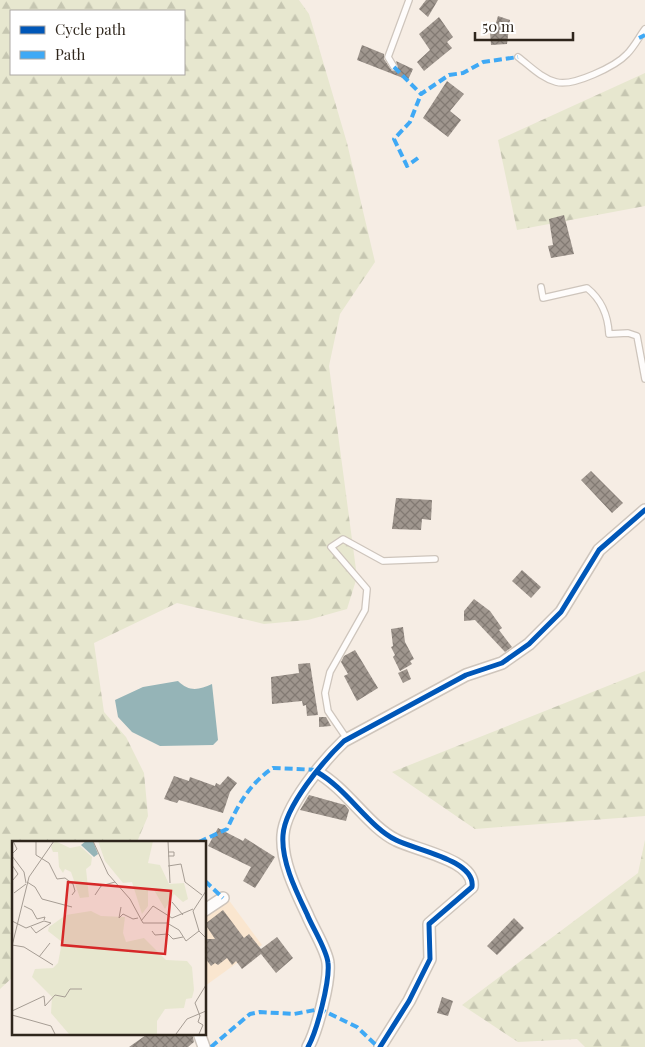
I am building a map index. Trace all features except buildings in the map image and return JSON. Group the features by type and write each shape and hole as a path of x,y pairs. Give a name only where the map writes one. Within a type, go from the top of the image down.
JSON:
{"street":[{"path":"308,1047 314,1035 328,963 297,893 285,855 283,834 286,820 331,753 347,739 466,675 502,663 530,644 561,612 599,550 645,510"},
{"path":"317,772 340,789 395,840 422,848 468,870 473,879 472,887 429,924 430,959 409,1001 380,1047"},
{"path":"206,909 223,898"},
{"path":"199,1034 204,1047"}],"lane":[{"path":"394,68 388,57 409,0"},
{"path":"518,57 540,76 558,83 573,82 599,72 627,55 645,29"},
{"path":"541,288 543,298 587,288 599,297 608,321 609,334 628,333 637,336 645,379"},
{"path":"347,739 328,711 325,693 330,672 365,610 368,589 331,547 343,539 383,561 435,559"}],"shaded area":[{"path":"228,899 262,945 206,985 206,913"}],"green space":[{"path":"0,0 299,0 309,14 347,143 375,262 340,314 329,366 357,577 347,609 308,620 264,624 177,603 94,643 104,712 126,737 144,773 148,816 137,841 12,841 12,978 0,989"},
{"path":"645,73 645,206 517,230 498,140"},
{"path":"645,671 645,816 475,829 392,772"},
{"path":"645,840 645,1047 585,1047 577,1039 518,1042 462,1005 638,873"}],"water":[{"path":"178,681 186,687 194,689 212,684 218,740 213,745 160,746 132,732 118,717 115,700 143,687"}],"marked path":[{"path":"639,38 645,35"},
{"path":"394,67 421,94 449,75 463,73 483,62 518,57"},
{"path":"418,158 407,166 394,139 410,122 421,94"},
{"path":"201,841 227,829 251,788 273,768 319,770"},
{"path":"206,882 223,898"},
{"path":"211,1047 250,1014 260,1012 294,1014 320,1009 357,1027 378,1047"}],"cycle path":[{"path":"308,1047 312,1040 322,1006 328,963 322,945 294,886 284,855 283,835 285,823 298,798 316,771 344,741 466,675 502,663 529,644 561,612 599,550 645,510"},
{"path":"317,772 328,779 386,834 405,844 455,863 471,878 472,887 429,924 430,959 409,1001 380,1047"}]}
